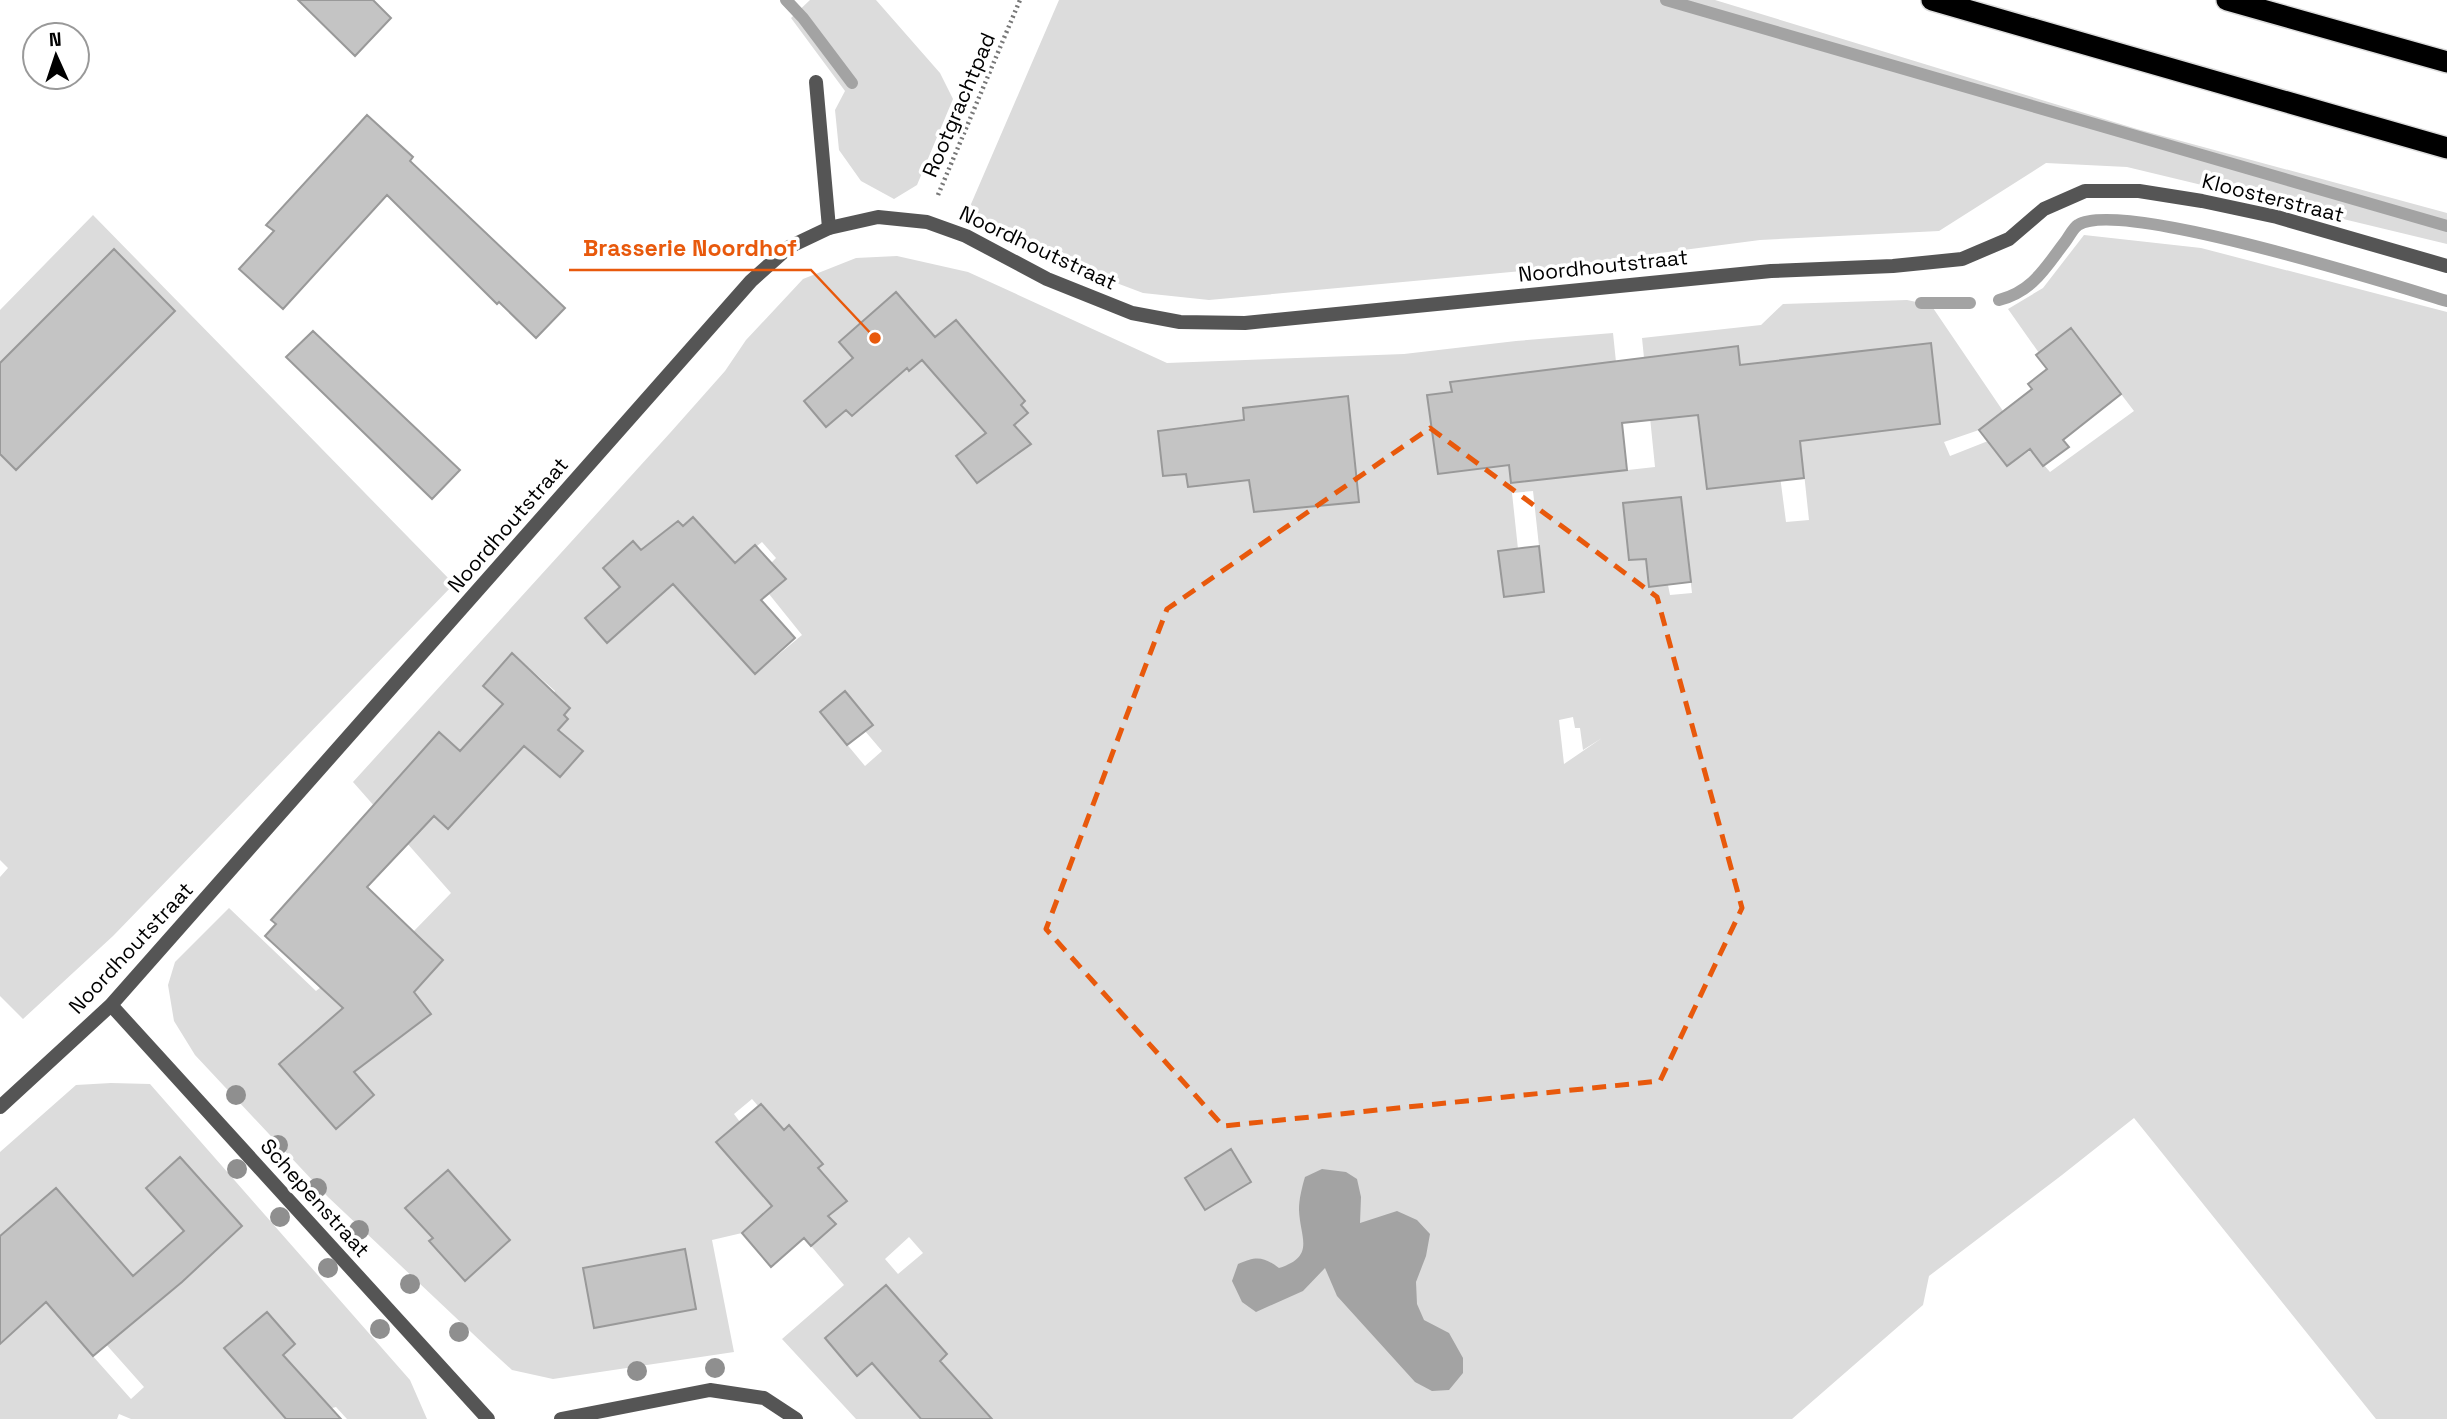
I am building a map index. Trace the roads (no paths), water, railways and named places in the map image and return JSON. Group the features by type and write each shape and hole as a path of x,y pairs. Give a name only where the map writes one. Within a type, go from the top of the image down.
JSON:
{"highway":[{"path":"1932,0 2447,148"},
{"path":"2227,0 2447,62"}],"street":[{"path":"816,82 829,228"},
{"name":"Noordhoutstraat","path":"0,1107 111,1005 751,281 789,247 829,228 878,217 927,222 966,236 1047,279 1132,313 1181,323 1245,323 1771,271 1894,266 1962,259 2009,239 2044,209 2085,191"},
{"name":"Kloosterstraat","path":"2085,191 2139,191 2202,201 2277,217 2447,266"},
{"name":"Schepenstraat","path":"111,1005 488,1419"},
{"path":"561,1419 710,1390 764,1398 796,1419"}],"waterway":[{"path":"786,0 803,18 852,83"},
{"path":"1666,0 2447,226"},
{"path":"1999,300 2030,285 2076,226 2104,220 2145,223 2257,246 2447,301"},
{"path":"1921,303 1970,303"}],"place":[{"name":"Brasserie Noordhof","path":"875,338"}]}
